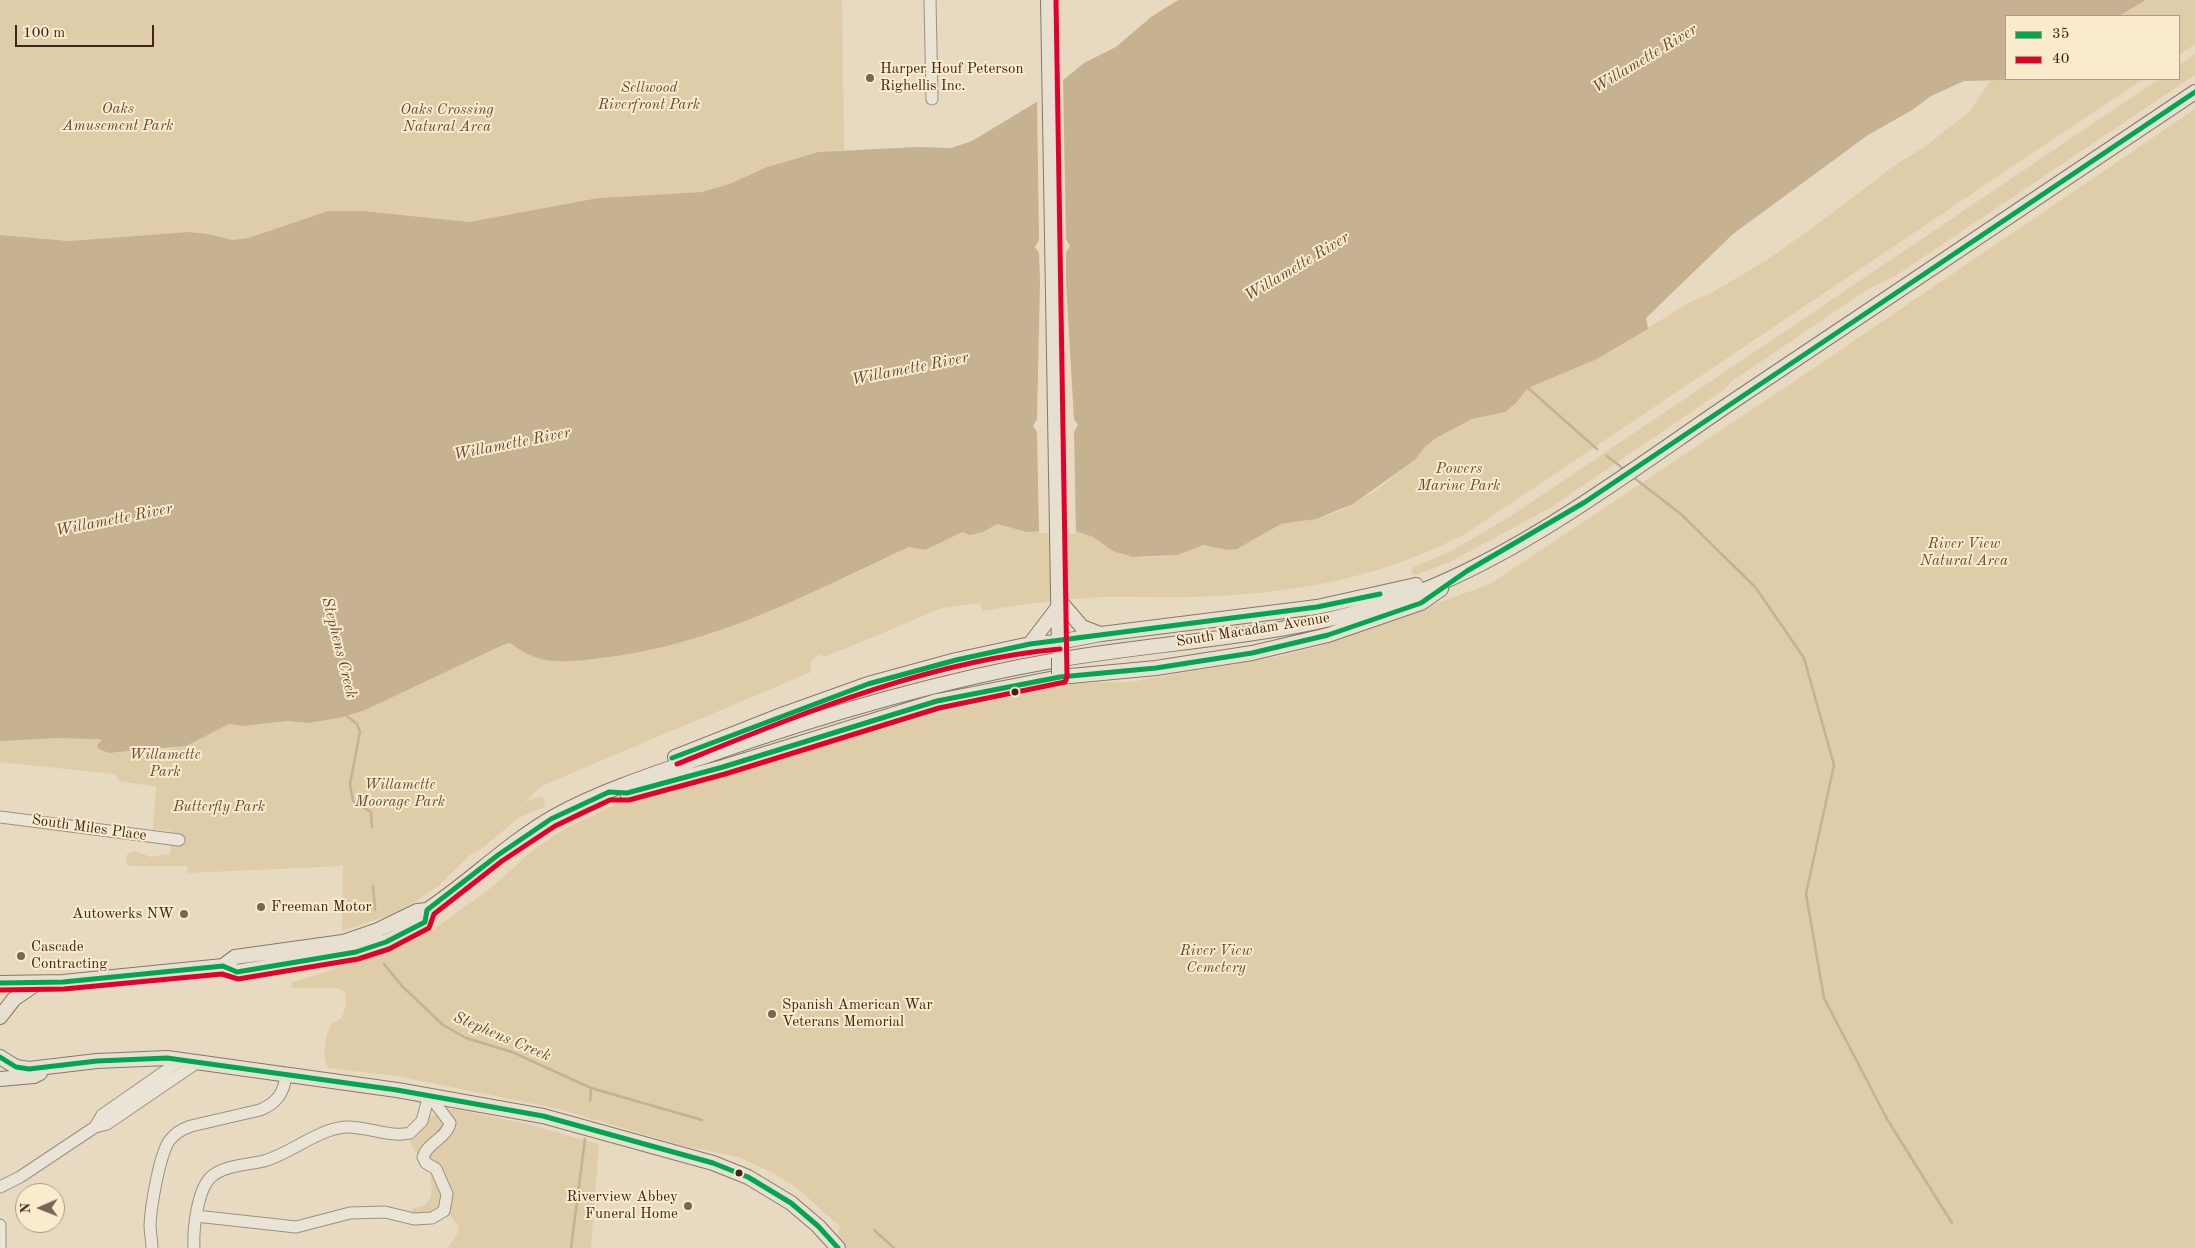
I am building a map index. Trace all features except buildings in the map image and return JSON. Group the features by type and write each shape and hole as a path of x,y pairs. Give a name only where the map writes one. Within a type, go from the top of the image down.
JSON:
{"main road":[{"path":"1048,0 1060,675"},
{"name":"South Macadam Avenue","path":"0,983 36,984 223,966 235,958 297,950 350,939 378,930 417,911 427,910 551,819 608,792 659,772 838,713 990,672 1083,656 1272,630 1339,616 1396,601 1456,578 1585,502 2195,92"},
{"path":"659,772 667,760 784,714 897,675 956,660 1030,644 1059,642 1101,634 1232,619 1348,602 1456,578"},
{"path":"608,792 626,793 715,769 938,701 1060,675 1166,667 1252,653 1318,637 1421,603 1456,578"},
{"path":"1059,603 1082,627 1101,634"},
{"path":"1030,644 1059,603"},
{"name":"South Macadam Avenue","path":"223,966 237,972 340,955 372,947 409,931 424,922 427,910"},
{"path":"340,955 350,945 350,939"},
{"path":"0,1017 14,999 36,984"},
{"path":"0,1057 23,1068 125,1058 181,1060 429,1095 550,1118 732,1170 763,1184 792,1203 818,1226 838,1248"},
{"path":"0,1079 34,1076 51,1066"}],"street":[{"path":"930,0 932,100"},
{"name":"South Miles Place","path":"0,817 179,840"},
{"path":"95,1127 102,1115 181,1060"},
{"path":"0,1187 20,1177 95,1127 107,1124 198,1062"},
{"path":"152,1248 150,1226 152,1204 164,1153 170,1141 181,1130 191,1126 260,1110 271,1105 284,1090 286,1075"},
{"path":"196,1216 296,1226 350,1213 385,1212 414,1219 432,1218 444,1210 447,1194 436,1169 426,1163 423,1156 425,1151 450,1125 429,1095"},
{"path":"194,1248 196,1216 206,1183 219,1172 266,1160 325,1132 342,1128 410,1133 422,1121 429,1095"},
{"path":"0,1225 0,1248"}],"green space":[{"path":"0,0 842,0 844,150 818,152 793,159 767,167 729,184 702,192 598,198 469,222 364,211 328,211 248,238 232,240 188,232 69,241 0,235"},
{"path":"2146,0 2195,0 2195,44 2180,54 2180,15 2121,15"},
{"name":"Powers Marine Park","path":"2195,54 2195,75 1895,276 1870,288 1732,381 1725,389 1550,508 1450,562 1415,575 1411,573 1412,568 1451,551 1511,516 2158,80 2180,80 2180,64"},
{"path":"2142,80 1465,534 1433,550 1400,563 1366,573 1331,582 1261,593 1226,596 1088,598 1042,602 982,611 980,603 942,608 825,657 821,654 811,661 811,672 541,786 525,802 541,796 545,801 544,807 519,817 483,848 470,855 438,886 412,904 390,915 342,931 343,866 188,873 187,866 131,866 126,864 127,854 135,851 151,857 170,854 171,831 153,829 156,787 120,781 114,774 0,762 0,741 64,737 103,740 98,745 109,753 171,749 229,724 243,726 287,721 308,723 339,718 363,711 510,643 527,654 538,658 565,661 601,658 683,642 722,630 760,615 909,547 925,550 964,532 983,532 997,524 1027,532 1073,530 1093,537 1123,555 1145,558 1178,555 1203,545 1228,550 1237,549 1281,524 1316,519 1340,511 1375,491 1415,460 1423,449 1436,438 1472,419 1505,412 1516,403 1528,388 1595,360 1694,300 1708,295 1767,260 1895,165 1926,146 1969,112 1990,81"},
{"path":"2195,109 2195,1248 847,1248 837,1234 840,1227 797,1188 775,1174 739,1157 680,1145 559,1109 397,1076 328,1068 324,1051 326,1041 331,1024 342,1018 346,1005 345,993 339,988 292,988 292,982 329,971 342,964 401,947 434,929 491,888 532,851 564,829 627,799 727,774 930,715 1049,688 1080,683 1130,682 1276,657 1320,646 1490,584 1783,389"},
{"path":"453,1109 523,1123 599,1144 591,1248 448,1248 459,1227 443,1205 433,1212 417,1215 412,1212 413,1208 424,1206 430,1200 432,1187 430,1169 412,1147 410,1137 435,1115"}],"water":[{"name":"Willamette River","path":"1178,0 2146,0 2121,15 2005,15 2005,80 2009,80 1964,81 1931,96 1912,110 1868,135 1733,234 1646,318 1648,329 1595,360 1528,388 1516,403 1505,412 1472,419 1436,438 1423,449 1415,460 1353,504 1316,519 1281,524 1237,549 1228,550 1203,545 1178,555 1132,557 1113,551 1093,537 1073,530 1027,532 997,524 983,532 970,535 963,532 925,550 909,547 760,615 722,630 683,642 601,658 565,661 538,658 525,653 510,643 363,711 339,718 308,723 287,721 243,726 229,724 186,746 109,753 99,749 97,745 102,740 96,739 57,738 0,741 0,235 69,241 188,232 208,234 232,240 248,238 328,211 364,211 469,222 598,198 702,192 729,184 767,167 818,152 918,147 951,148 972,141 1035,103 1084,63 1116,47 1151,17"}],"pier":[{"path":"1063,75 1066,239 1070,246 1066,252 1066,282 1074,419 1078,425 1074,432 1076,534 1039,533 1037,432 1033,426 1037,419 1040,282 1039,253 1035,247 1039,240 1037,97"}],"waterway":[{"path":"1528,388 1597,449"},
{"path":"1607,456 1625,470"},
{"path":"1633,477 1682,515 1756,588 1804,658 1834,765 1806,894 1824,998 1887,1119 1952,1223"},
{"name":"Stephens Creek","path":"343,713 357,724 360,732 350,784 353,801 371,812 372,827"},
{"name":"Stephens Creek","path":"373,886 375,910"},
{"name":"Stephens Creek","path":"384,964 402,986 443,1025 466,1038 512,1052 591,1088 590,1101"},
{"path":"591,1088 702,1120"},
{"name":"Stephens Creek","path":"571,1248 585,1139"},
{"path":"874,1230 894,1248"}],"transit line":[{"name":"40","path":"0,990 64,989 222,974 238,979 358,959 389,949 429,928 434,914 502,861 555,826 610,800 629,800 725,774 939,708 1065,682 1067,677 1056,0"},
{"name":"35","path":"0,983 63,982 223,966 237,972 356,952 386,942 425,922 427,910 498,855 551,819 609,792 627,793 723,767 937,701 1060,677 1156,668 1252,653 1328,635 1421,603 1467,571 1585,502 2195,92"},
{"name":"35","path":"672,758 868,684 956,660 1030,644 1317,607 1380,594"},
{"name":"40","path":"677,764 817,709 913,678 961,665 1010,655 1060,649"},
{"name":"35","path":"0,1057 16,1067 29,1069 97,1061 167,1058 397,1090 543,1116 713,1163 748,1177 791,1203 818,1226 838,1248"}],"place":[{"name":"Harper Houf Peterson Righellis Inc.","path":"870,78"},
{"name":"Freeman Motor","path":"261,907"},
{"name":"Autowerks NW","path":"184,914"},
{"name":"Cascade Contracting","path":"21,956"},
{"name":"Spanish American War Veterans Memorial","path":"772,1014"},
{"name":"Riverview Abbey Funeral Home","path":"688,1206"}],"park label":[{"name":"Sellwood Riverfront Park","path":"649,96"},
{"name":"Oaks Amusement Park","path":"118,118"},
{"name":"Oaks Crossing Natural Area","path":"447,118"},
{"name":"River View Natural Area","path":"1964,552"},
{"name":"Willamette Park","path":"165,764"},
{"name":"Willamette Moorage Park","path":"400,794"},
{"name":"Butterfly Park","path":"219,807"},
{"name":"River View Cemetery","path":"1216,960"}]}
